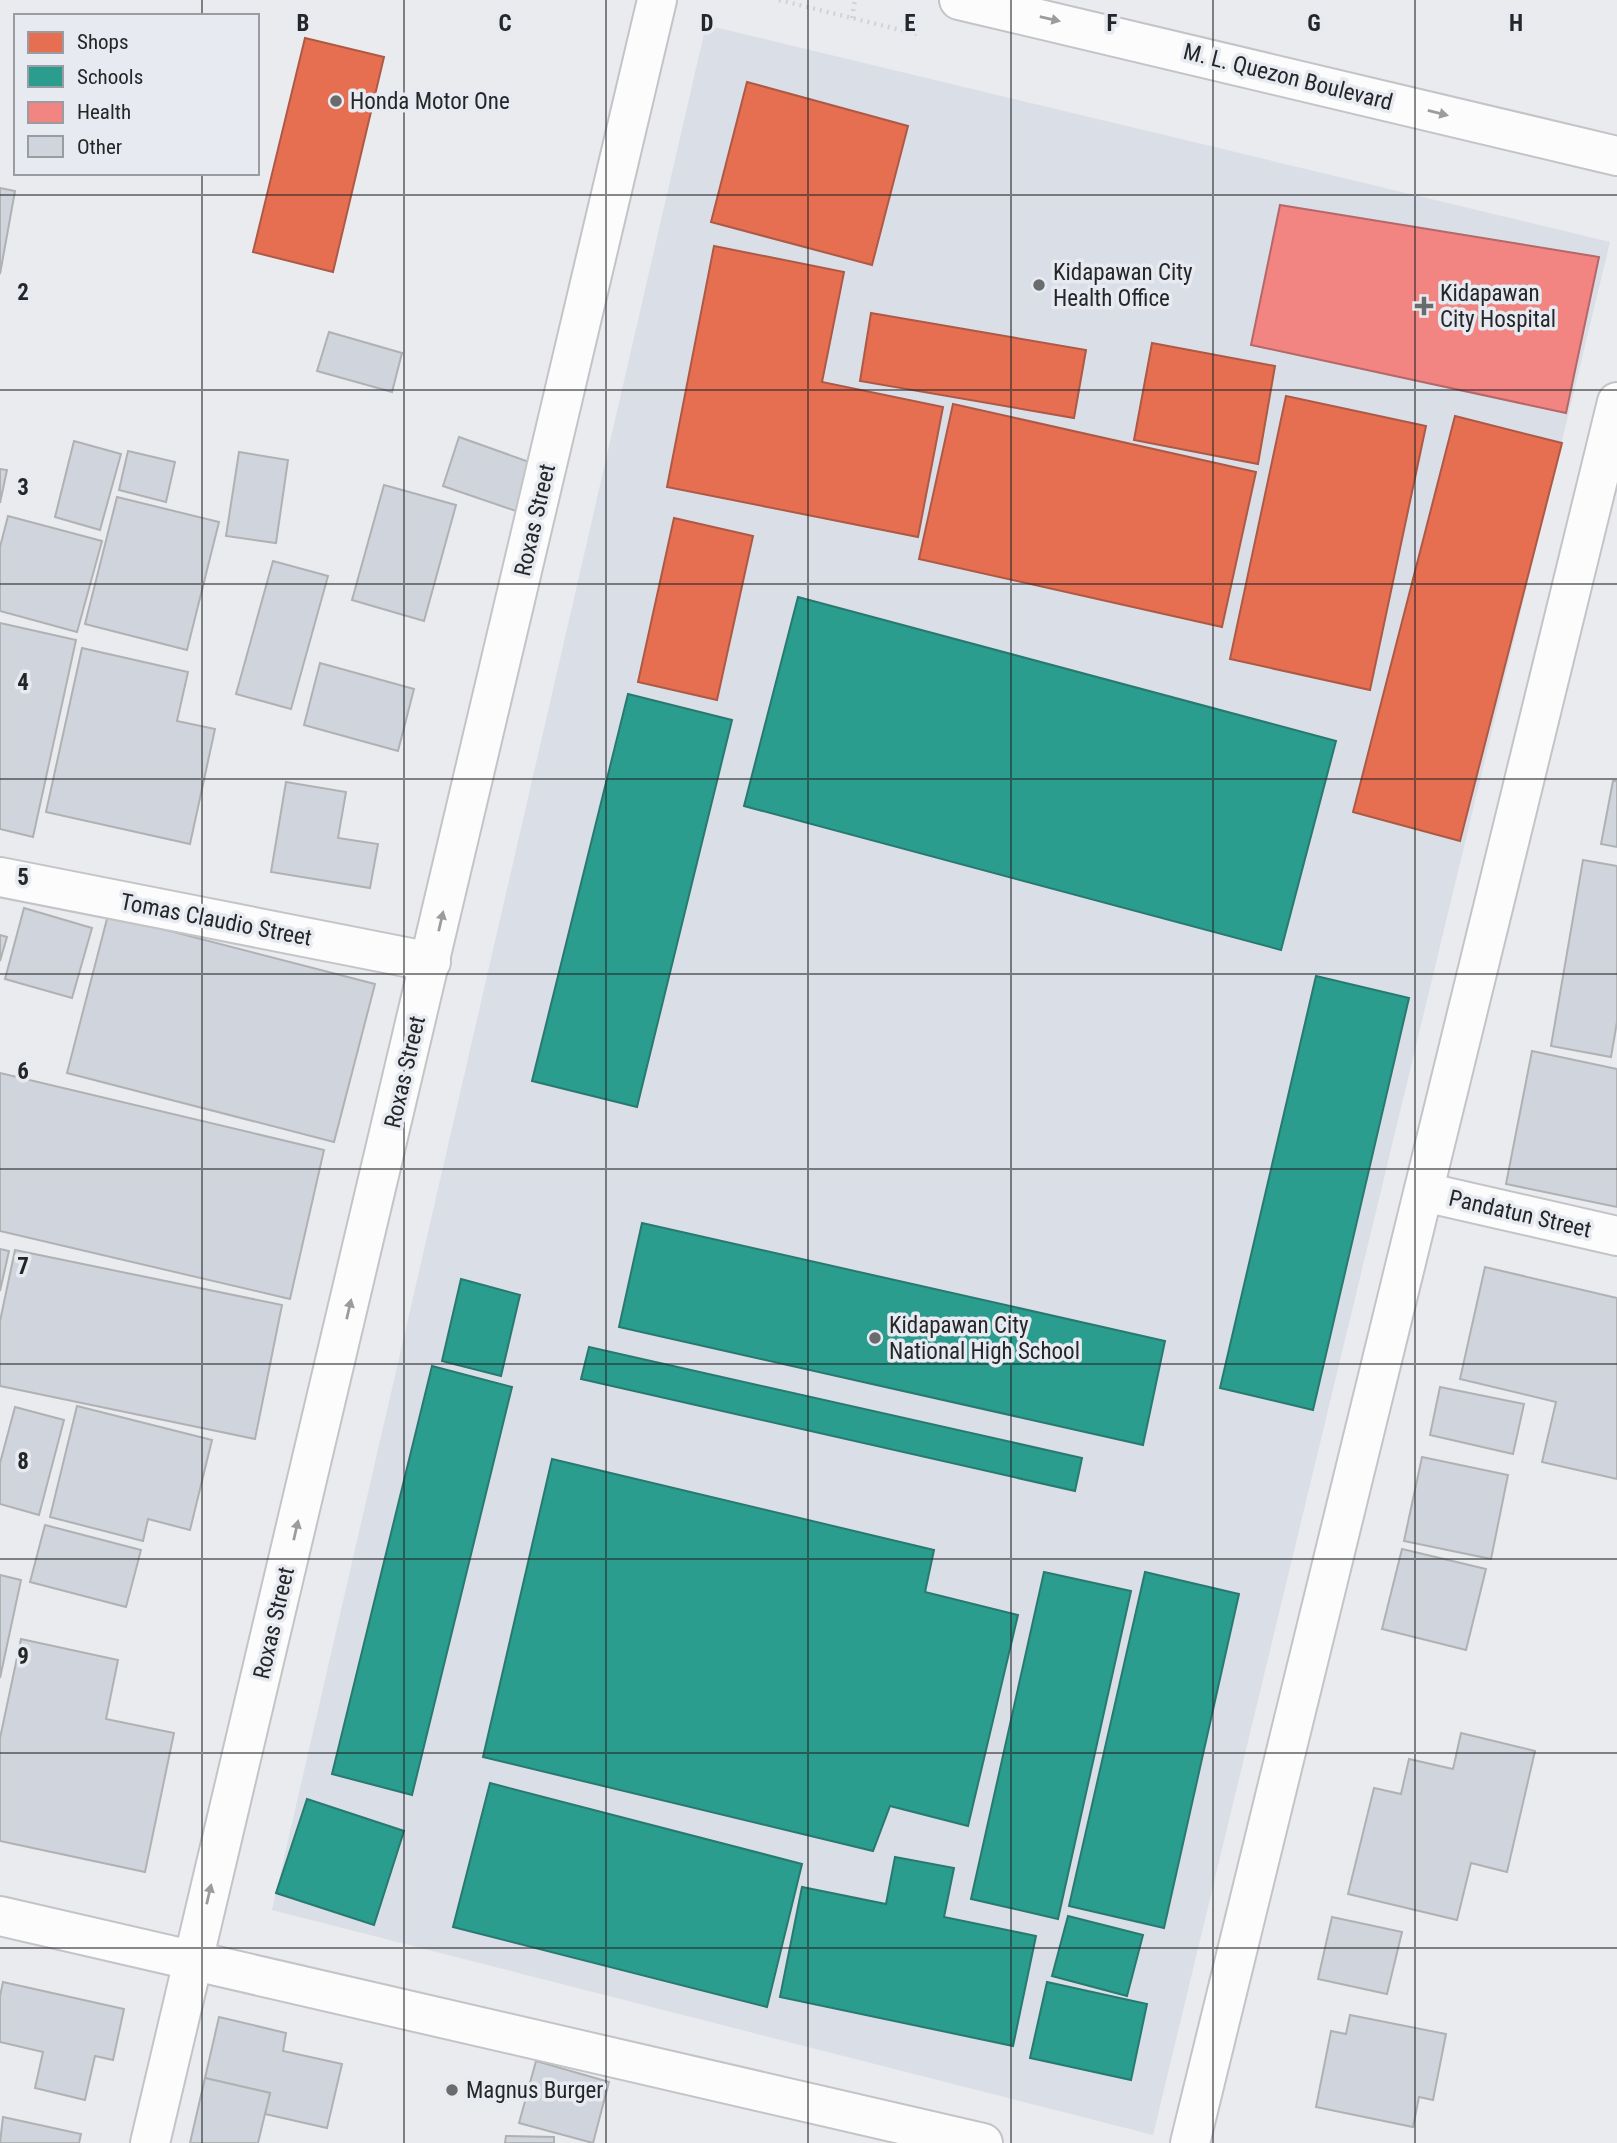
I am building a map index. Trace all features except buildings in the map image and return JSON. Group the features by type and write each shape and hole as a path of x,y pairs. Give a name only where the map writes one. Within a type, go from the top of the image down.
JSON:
{"main road":[{"name":"Roxas Street","path":"150,2143 657,0"},
{"name":"M. L. Quezon Boulevard","path":"959,0 1617,156"},
{"path":"1190,2143 1617,402"},
{"name":"Tomas Claudio Street","path":"0,877 431,962"},
{"name":"Pandatun Street","path":"1424,1192 1617,1236"},
{"path":"0,1916 983,2143"}],"path":[{"path":"779,0 925,36"},
{"path":"852,18 855,0"}],"shaded area":[{"name":"Kidapawan City National High School","path":"706,25 1610,242 1153,2135 272,1910"}],"place":[{"name":"Honda Motor One","path":"336,101"},
{"name":"Kidapawan City Health Office","path":"1039,285"},
{"name":"Kidapawan City Hospital","path":"1424,306"},
{"name":"Kidapawan City National High School","path":"875,1338"},
{"name":"Magnus Burger","path":"452,2090"}]}
